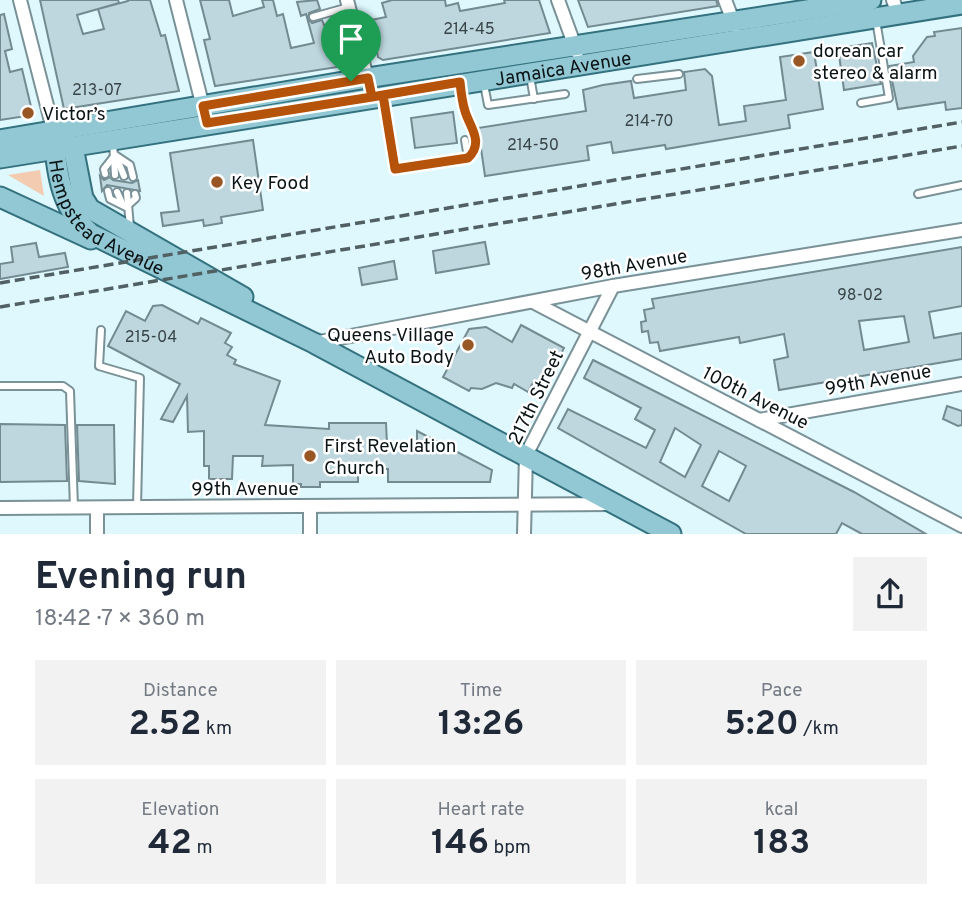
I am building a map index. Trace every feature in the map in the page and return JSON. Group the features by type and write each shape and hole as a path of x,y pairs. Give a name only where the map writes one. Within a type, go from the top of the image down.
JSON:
{"main road":[{"name":"Jamaica Avenue","path":"0,158 205,114 374,90 874,9 962,4"},
{"name":"Jamaica Avenue","path":"374,90 530,72 578,56 661,64 736,32"},
{"name":"Jamaica Avenue","path":"0,140 25,136 61,143 114,147 205,114"},
{"name":"Hempstead Avenue","path":"61,143 87,206 232,289 314,343"},
{"name":"Hempstead Avenue","path":"61,143 68,208 83,227 108,244 314,343 671,534"},
{"path":"0,197 78,234 108,244"}],"street":[{"path":"20,0 61,143"},
{"path":"176,0 205,114"},
{"path":"558,0 578,56"},
{"path":"725,0 736,32"},
{"path":"348,4 374,90"},
{"name":"98th Avenue","path":"314,343 613,286 962,230"},
{"name":"217th Street","path":"524,534 526,455 613,286"},
{"name":"100th Avenue","path":"533,302 962,526"},
{"name":"99th Avenue","path":"759,420 962,384"},
{"name":"99th Avenue","path":"0,508 617,504"},
{"path":"310,507 310,534"},
{"path":"97,508 97,534"}],"lane":[{"path":"313,17 348,4"},
{"path":"861,103 889,98 874,9"},
{"path":"637,79 661,64 679,74"},
{"path":"530,72 534,99"},
{"path":"483,78 488,105 565,94"},
{"path":"460,82 466,115 472,122 475,145 468,158"},
{"path":"374,90 395,169 468,158"},
{"path":"462,123 466,115"},
{"path":"465,140 468,158"},
{"path":"105,174 104,169 114,147"},
{"path":"114,147 115,175"},
{"path":"114,147 124,176"},
{"path":"114,147 130,166 133,177"},
{"path":"918,194 962,185"},
{"path":"108,191 110,200 126,207"},
{"path":"117,192 126,207"},
{"path":"127,193 126,207 131,232"},
{"path":"126,207 136,198 135,194"},
{"path":"101,330 99,366 139,378 137,507"},
{"path":"0,386 64,386 70,391 74,508"}],"shaded area":[{"path":"40,170 44,196 8,175"}],"building":[{"path":"40,0 118,0 119,3 98,9 128,1 128,0 150,0 161,36 165,35 179,91 64,109","holes":["98,9 104,29 83,34 77,15"]},
{"path":"200,0 229,0 233,16 264,7 262,0 273,0 277,16 283,14 291,48 314,43 306,14 301,16 297,2 317,0 320,9 309,13 308,19 312,23 322,20 324,25 333,23 344,66 215,86 204,40 210,39"},
{"path":"392,0 445,0 446,6 458,3 460,11 505,3 504,0 539,0 550,33 383,60 378,57 371,20 386,17 382,3"},
{"path":"578,0 716,0 718,6 588,27"},
{"path":"4,14 12,49 5,51 10,72 22,69 33,115 0,120 0,15"},
{"path":"962,28 962,108 946,110 945,102 898,109 889,66 914,62 913,56 927,37 935,36 934,32"},
{"path":"872,43 881,84 844,90 838,48"},
{"path":"814,52 823,109 788,115 790,128 666,149 665,145 613,153 611,142 587,146 589,160 485,176 478,128 586,111 583,90 603,85 631,81 634,98 686,90 684,72 705,69 712,76 719,125 746,121 744,106 786,100 780,57"},
{"path":"453,112 457,143 415,148 411,118"},
{"name":"Key Food","path":"253,140 263,210 221,217 222,223 204,226 203,220 163,226 161,213 179,211 170,153"},
{"path":"100,176 104,180 110,177 113,180 132,183 138,180 140,191 107,185 102,191"},
{"path":"485,242 489,264 436,273 433,251"},
{"path":"36,243 39,257 65,253 68,267 0,279 0,264 13,262 11,247"},
{"path":"962,247 962,306 929,312 934,338 962,333 962,359 779,390 774,360 788,357 784,334 740,343 739,337 660,351 658,342 650,343 648,331 642,332 641,322 646,321 644,310 654,308 652,299","holes":["904,316 909,342 864,350 859,321"]},
{"path":"394,261 397,279 362,285 359,268"},
{"path":"162,305 198,324 201,318 231,333 225,343 232,347 227,355 236,360 234,364 280,381 265,425 329,429 329,423 386,423 387,444 417,443 417,431 492,470 490,482 388,482 388,469 358,469 358,482 320,482 320,487 301,487 301,484 293,484 293,465 262,466 263,456 233,456 232,479 209,479 209,466 204,466 204,431 188,432 187,396 173,422 161,419 180,384 108,346 126,311 145,321 153,306"},
{"path":"521,325 564,348 544,387 534,381 528,392 514,384 512,388 496,383 482,389 471,388 469,391 443,377 469,329 486,327 512,342"},
{"path":"593,360 854,492 926,534 862,534 842,523 836,534 746,534 558,428 568,409 646,448 655,430 635,419 641,408 584,378","holes":["675,428 701,445 685,477 660,462","719,451 746,466 729,501 702,486"]},
{"path":"947,406 962,411 962,425 958,426 943,419"},
{"path":"0,424 65,425 67,481 0,482"},
{"path":"77,425 114,425 115,484 79,481"}],"railway":[{"path":"0,283 962,122"},
{"path":"0,307 962,146"}],"place":[{"name":"dorean car stereo & alarm","path":"799,61"},
{"name":"Victor’s","path":"28,113"},
{"name":"Key Food","path":"217,182"},
{"name":"Queens Village Auto Body","path":"468,345"},
{"name":"First Revelation Church","path":"310,456"}],"route":[{"path":"351,81 203,106 207,123 372,97 383,95 460,82 466,115 472,122 475,145 473,153 468,158 395,169 383,95 372,97 368,78 351,81"}]}
